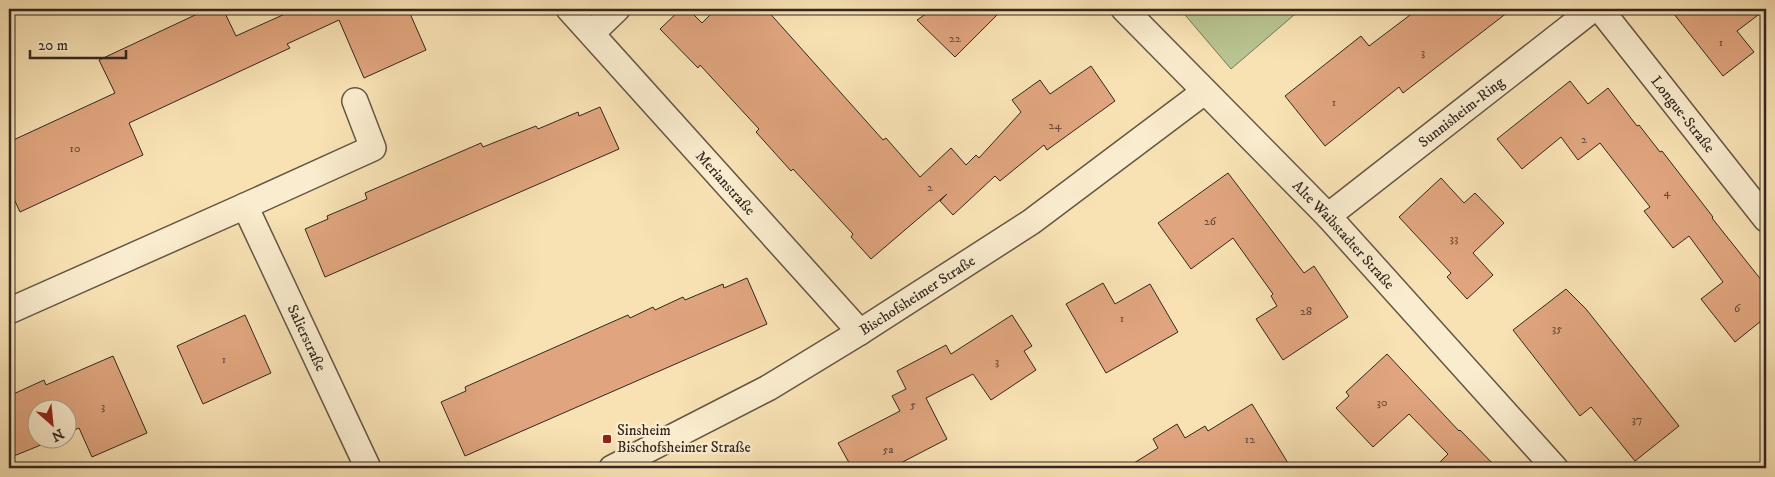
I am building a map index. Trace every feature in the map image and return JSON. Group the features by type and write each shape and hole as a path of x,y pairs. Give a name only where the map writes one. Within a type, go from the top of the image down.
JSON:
{"street":[{"name":"Merianstraße","path":"568,9 592,33 860,332"},
{"path":"592,33 617,9"},
{"name":"Alte Waibstadter Straße","path":"1124,9 1328,216 1555,468"},
{"name":"Sunnisheim-Ring","path":"1328,216 1593,9"},
{"name":"Longue-Straße","path":"1600,9 1766,218"},
{"name":"Bischofsheimer Straße","path":"612,468 768,388 860,332 1030,222 1204,92"},
{"path":"9,311 374,148 356,101"},
{"name":"Salierstraße","path":"245,206 368,468"}],"green space":[{"path":"1180,9 1301,9 1231,69"}],"building":[{"path":"208,9 223,9 236,36 296,9 408,9 426,50 364,78 339,20 287,44 290,48 129,123 143,155 20,212 9,188 9,142 115,93 99,60"},
{"path":"681,9 688,9 702,23 716,9 766,9 883,140 886,138 920,177 951,148 966,165 976,155 979,158 1021,112 1012,100 1040,80 1050,94 1091,66 1115,101 1047,150 1044,145 1000,181 995,176 953,215 940,201 947,194 871,259 851,237 853,234 793,169 791,171 756,132 759,129 700,65 698,68 660,29"},
{"path":"933,9 1003,9 955,57 917,20"},
{"path":"1418,9 1512,9 1403,93 1399,87 1325,146 1285,96 1361,36 1369,46"},
{"path":"1670,9 1766,9 1737,31 1754,52 1723,76"},
{"path":"1570,81 1588,104 1608,88 1637,126 1639,125 1660,152 1662,151 1766,286 1766,317 1735,342 1701,299 1723,282 1689,236 1673,248 1644,211 1650,207 1600,143 1578,160 1561,137 1522,169 1497,139"},
{"path":"600,107 619,149 325,277 305,229 328,219 327,216 367,199 365,193 481,143 483,147 536,126 538,129 578,112 579,116"},
{"path":"1228,173 1304,273 1314,266 1348,317 1283,360 1256,319 1277,306 1271,296 1273,294 1233,238 1191,269 1158,223"},
{"path":"1441,178 1464,203 1475,193 1504,223 1473,253 1493,275 1467,299 1447,277 1451,273 1399,217"},
{"path":"747,278 767,324 465,456 441,402 466,391 465,387 628,315 630,318 653,307 655,310 683,297 685,300 723,284 724,288"},
{"path":"1103,283 1115,304 1150,284 1178,332 1106,373 1066,304"},
{"path":"1566,289 1586,309 1679,426 1635,461 1591,407 1580,416 1513,330"},
{"path":"245,315 271,373 203,404 177,346"},
{"path":"1012,315 1032,346 1024,351 1036,370 991,400 973,374 926,398 947,439 891,468 852,468 838,443 900,411 892,396 906,389 897,371 946,345 951,354"},
{"path":"1387,354 1459,431 1497,468 1434,468 1448,454 1409,414 1373,447 1336,408 1349,396 1346,392"},
{"path":"113,356 147,433 92,457 78,428 78,400 28,400 29,450 9,458 9,396 44,380 46,385"},
{"path":"1252,404 1291,468 1126,468 1158,448 1153,439 1177,424 1185,438 1205,426 1208,431"}],"place":[{"name":"Sinsheim Bischofsheimer Straße","path":"607,439"}]}
